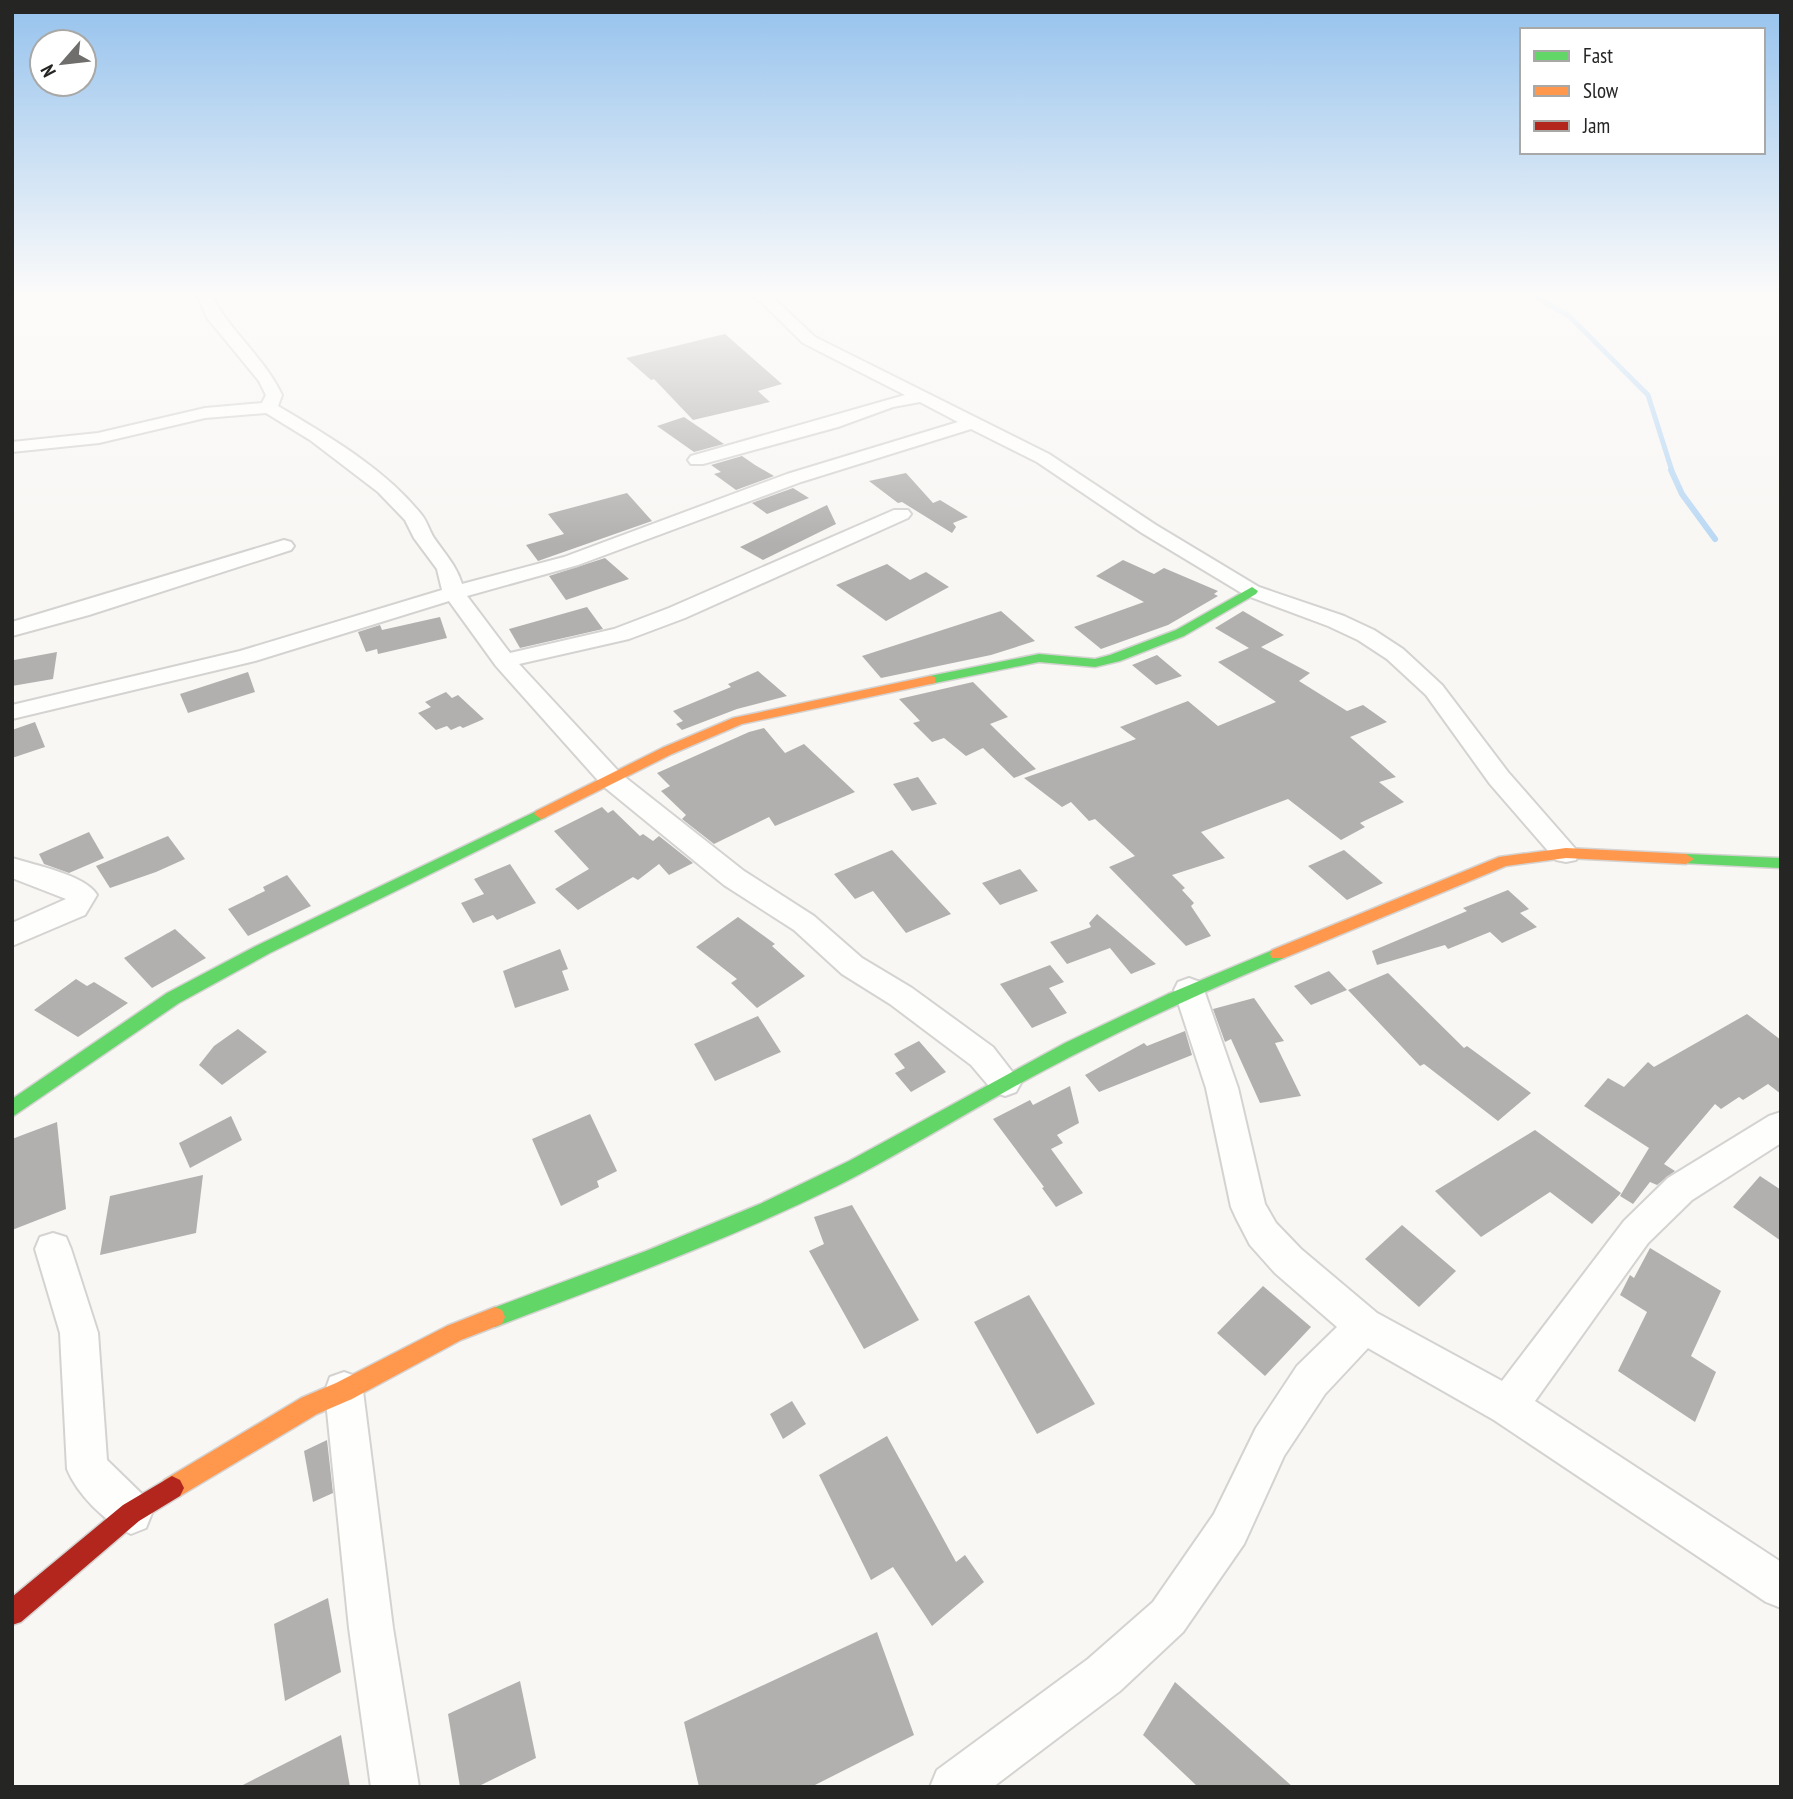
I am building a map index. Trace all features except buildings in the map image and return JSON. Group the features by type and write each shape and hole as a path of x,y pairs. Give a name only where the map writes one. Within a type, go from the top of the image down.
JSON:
{"street":[{"path":"264,377 274,395 269,408"},
{"path":"882,377 1043,458 1149,529 1252,591 1336,621 1366,635 1414,670 1434,690 1499,778 1566,853"},
{"path":"697,460 832,423 889,403 922,397"},
{"path":"12,447 99,438 205,413 269,408 316,436 385,488 414,518 424,538 447,568 454,593 504,661 612,780 734,878 804,923 852,966 901,996 982,1056 1005,1083"},
{"path":"12,712 247,656 600,552 794,478 975,422"},
{"path":"504,661 621,634 677,613 901,514"},
{"path":"12,629 113,601 209,567 284,546"},
{"path":"12,1109 173,998 264,949 667,751 738,721 1013,662 1039,658 1095,663 1115,658 1180,633 1252,591"},
{"path":"12,1613 131,1513 309,1406 344,1391 454,1333 682,1246 804,1193 908,1140 1005,1083 1189,990 1504,861 1566,853 1781,863"},
{"path":"12,868 62,884 83,895 75,908 12,935"},
{"path":"1189,990 1222,1088 1248,1207 1263,1234 1288,1261 1364,1326 1508,1406 1781,1587"},
{"path":"1508,1406 1636,1232 1680,1189 1781,1126"},
{"path":"53,1249 79,1333 87,1469 131,1513"},
{"path":"954,1787 1104,1675 1168,1617 1229,1529 1270,1442 1311,1380 1364,1326"},
{"path":"344,1391 371,1628 395,1787"}],"waterway":[{"path":"1630,377 1648,395 1672,471"},
{"path":"1671,470 1682,494 1715,539"}],"traffic: fast":[{"path":"930,680 1039,658 1095,663 1115,658 1180,633 1252,591"},
{"path":"12,1109 173,998 264,949 541,814"},
{"path":"1686,859 1781,863"},
{"path":"495,1317 652,1258 767,1210 856,1167 1072,1048 1174,999 1278,954"}],"traffic: slow":[{"path":"541,814 667,751 738,721 930,680"},
{"path":"1278,954 1504,861 1566,853 1686,859"},
{"path":"172,1488 309,1406 344,1391 454,1333 495,1317"}],"traffic: jam":[{"path":"12,1613 131,1513 172,1488"}]}
